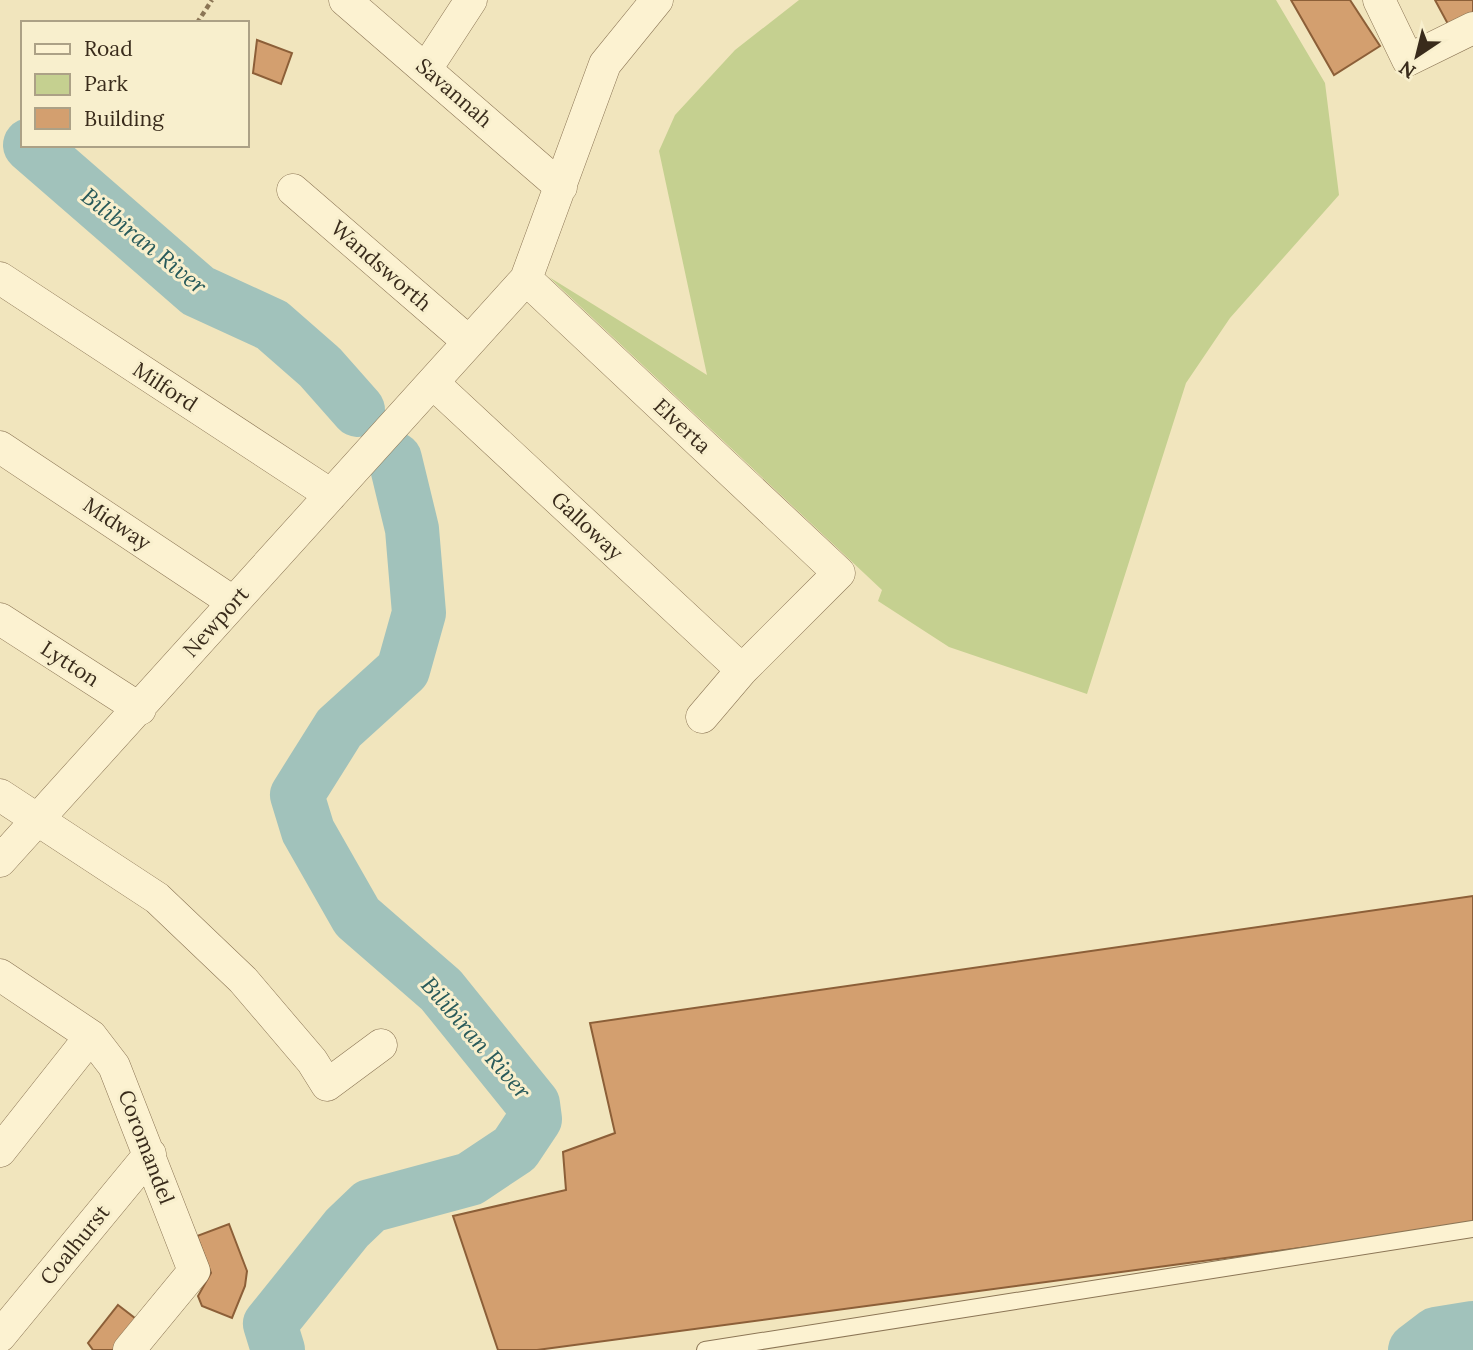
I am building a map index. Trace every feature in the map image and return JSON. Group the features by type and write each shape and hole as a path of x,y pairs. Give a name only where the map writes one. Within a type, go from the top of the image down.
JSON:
{"street":[{"name":"Savannah","path":"345,0 561,187"},
{"path":"426,69 471,0"},
{"path":"526,279 605,64 657,0"},
{"path":"1379,0 1408,60 1473,28"},
{"name":"Wandsworth","path":"293,190 470,342"},
{"name":"Newport","path":"0,861 526,279"},
{"name":"Elverta","path":"526,279 839,573 742,670"},
{"name":"Milford","path":"2,284 331,495"},
{"name":"Galloway","path":"433,383 742,670"},
{"name":"Midway","path":"0,447 233,602"},
{"name":"Lytton","path":"0,619 140,709"},
{"path":"702,717 742,670"},
{"path":"0,795 156,898 243,980 313,1061 327,1085 381,1045"},
{"name":"Coromandel","path":"0,975 91,1036 114,1066 194,1271 129,1350"},
{"path":"0,1151 91,1036"},
{"name":"Coalhurst","path":"0,1336 150,1154"}],"lane":[{"path":"705,1350 1473,1229"}],"path":[{"path":"198,21 212,0"}],"green space":[{"path":"799,0 1276,0 1325,83 1339,195 1230,318 1186,383 1087,694 949,647 878,601 882,590 549,277 707,375 659,151 675,115 735,50"}],"building":[{"path":"1291,0 1350,0 1380,46 1334,75"},
{"path":"1435,0 1473,0 1473,13 1449,26"},
{"path":"257,40 292,53 281,84 253,73"},
{"path":"1473,896 1473,1225 537,1350 498,1350 453,1216 566,1190 563,1152 615,1133 590,1023"},
{"path":"229,1224 247,1271 245,1286 232,1318 202,1306 198,1296 211,1273 197,1236"},
{"path":"118,1305 140,1322 118,1350 93,1350 88,1343"}],"waterway":[{"name":"Bilibiran River","path":"32,147 198,291 272,325 320,367 358,410"},
{"name":"Bilibiran River","path":"278,1350 270,1324 347,1228 370,1206 470,1179 515,1149 535,1119 533,1104 441,990 357,917 308,831 297,795 339,728 403,670 419,613 412,529 395,459"},
{"name":"Bilibiran River","path":"1415,1350 1436,1334 1473,1328"}]}
